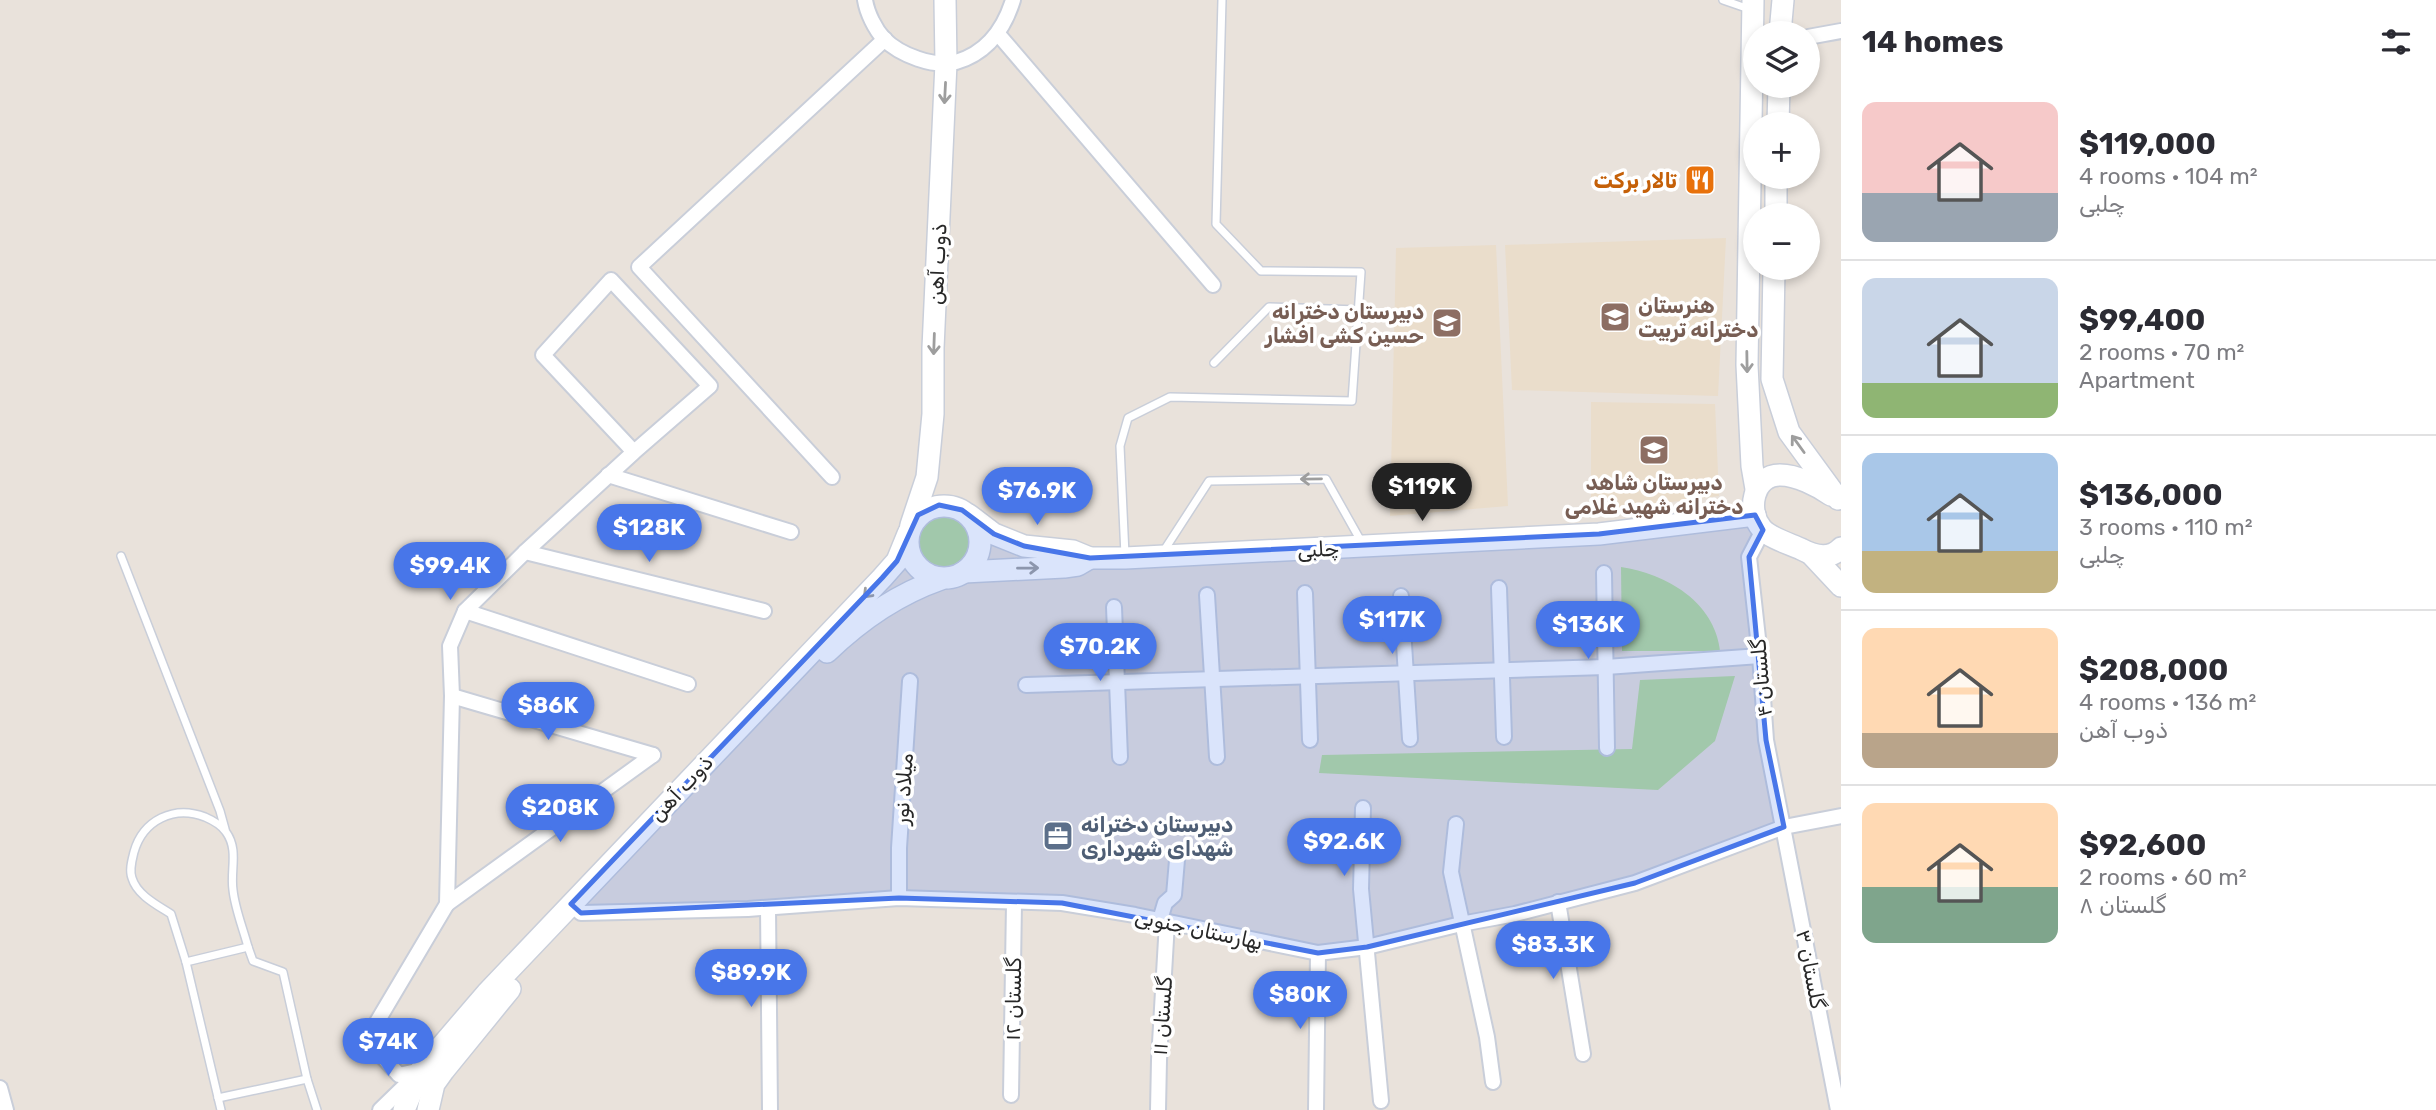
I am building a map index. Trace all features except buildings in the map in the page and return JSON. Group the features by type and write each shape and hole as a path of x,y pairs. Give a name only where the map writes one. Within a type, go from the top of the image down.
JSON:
{"main road":[{"name":"ذوب آهن","path":"576,908 897,561 927,477 933,414 933,348 946,63 945,0"},
{"path":"1781,21 1783,0"},
{"path":"1753,98 1747,365 1752,466 1756,489 1753,505 1759,523 1811,554 1841,586"},
{"path":"1774,280 1772,379 1789,432 1840,501"},
{"path":"1756,489 1766,479 1778,474 1806,482 1840,501"},
{"path":"939,505 951,506 969,515 994,534 1016,543 1048,550 1073,551 1090,558 1078,565 1064,567 964,572 941,579 915,564 910,555 910,529 918,515 928,509 939,505"},
{"path":"964,572 977,555 980,545 976,524 969,515"},
{"name":"چلبی","path":"1090,558 1159,558 1759,523"},
{"path":"1811,554 1827,556 1837,553 1841,548"},
{"name":"ذوب آهن","path":"427,1077 486,993 576,908 829,650 882,608 920,586 941,579"},
{"path":"404,1110 427,1077"},
{"path":"427,1077 428,1110"}],"street":[{"path":"865,0 867,10 885,39 896,48 918,58 946,63 957,62 998,34 1006,22 1013,0"},
{"path":"1820,35 1841,31"},
{"path":"998,34 1213,285"},
{"path":"832,477 639,267 885,39"},
{"path":"447,904 452,696 450,646 465,611 608,475 710,386 611,280 543,355 634,452"},
{"path":"608,475 791,532"},
{"name":"گلستان ۴","path":"1759,523 1749,557 1766,740 1784,827"},
{"path":"525,552 764,611"},
{"path":"1604,573 1607,748"},
{"path":"1499,588 1504,737"},
{"path":"1305,593 1310,740"},
{"path":"1207,596 1217,757"},
{"path":"1401,596 1410,739"},
{"path":"1114,607 1120,757"},
{"path":"465,611 688,684"},
{"path":"1026,685 1606,667 1760,656"},
{"name":"میلاد نور","path":"899,898 899,848 910,681"},
{"path":"427,1077 399,1075 381,1055 373,1027 447,904 653,755 452,696"},
{"path":"1363,808 1361,889 1381,1101"},
{"name":"بهارستان جنوبی","path":"576,908 768,908 899,898 1062,903 1318,953 1367,947 1515,914 1635,883 1784,827 1841,816"},
{"path":"1456,824 1451,872 1487,1037 1493,1082"},
{"name":"گلستان ۳","path":"1784,827 1838,1110"},
{"path":"1164,921 1165,903 1174,895 1177,860"},
{"path":"1558,902 1583,1054"},
{"name":"گلستان ۱۲","path":"1011,1095 1014,903"},
{"path":"768,908 770,1110"},
{"name":"گلستان ۱۱","path":"1158,1110 1164,921"},
{"path":"1317,1110 1318,953"},
{"path":"380,1110 427,1077"},
{"path":"0,1088 6,1110"}],"lane":[{"path":"1125,558 1120,446 1128,418 1170,397 1352,401 1361,272 1261,271 1216,224 1222,0"},
{"path":"1723,0 1753,6"},
{"path":"1214,363 1269,307 1358,310"},
{"path":"1159,558 1209,481 1326,479 1364,547"},
{"path":"121,556 232,844 235,864 232,889 253,961 283,972 307,1079 317,1110"},
{"path":"221,1110 186,962 171,914 148,900 132,879 131,863 137,840 152,822 173,812 195,813 211,819 226,831"},
{"path":"186,962 248,947"},
{"path":"218,1098 307,1079"}],"highlighted area":[{"path":"939,505 962,510 994,534 1024,546 1090,558 1599,534 1755,515 1763,530 1749,557 1766,740 1784,827 1635,883 1367,947 1318,953 1062,903 899,898 581,913 571,904 882,578 897,561 918,515"}],"shaded area":[{"name":"هنرستان دخترانه تربیت","path":"1726,238 1718,396 1512,390 1505,245"},
{"name":"دبیرستان دخترانه حسین کشی افشار","path":"1496,245 1508,506 1390,516 1396,248"},
{"name":"دبیرستان شاهد دخترانه شهید غلامی","path":"1591,402 1715,404 1719,496 1591,512"}],"green space":[{"path":"938,510 950,510 966,519 973,529 973,553 966,563 950,572 938,572 927,567 918,558 913,547 913,535 918,524 927,515"},
{"path":"1621,567 1671,583 1698,604 1716,633 1720,651 1622,651"},
{"path":"1735,676 1715,741 1658,790 1319,773 1322,755 1632,749 1640,680"}],"place":[{"name":"تالار برکت","path":"1700,180"},
{"name":"هنرستان دخترانه تربیت","path":"1615,317"},
{"name":"دبیرستان دخترانه حسین کشی افشار","path":"1447,323"},
{"name":"دبیرستان شاهد دخترانه شهید غلامی","path":"1654,450"},
{"name":"دبیرستان دخترانه شهدای شهرداری","path":"1058,836"}]}
